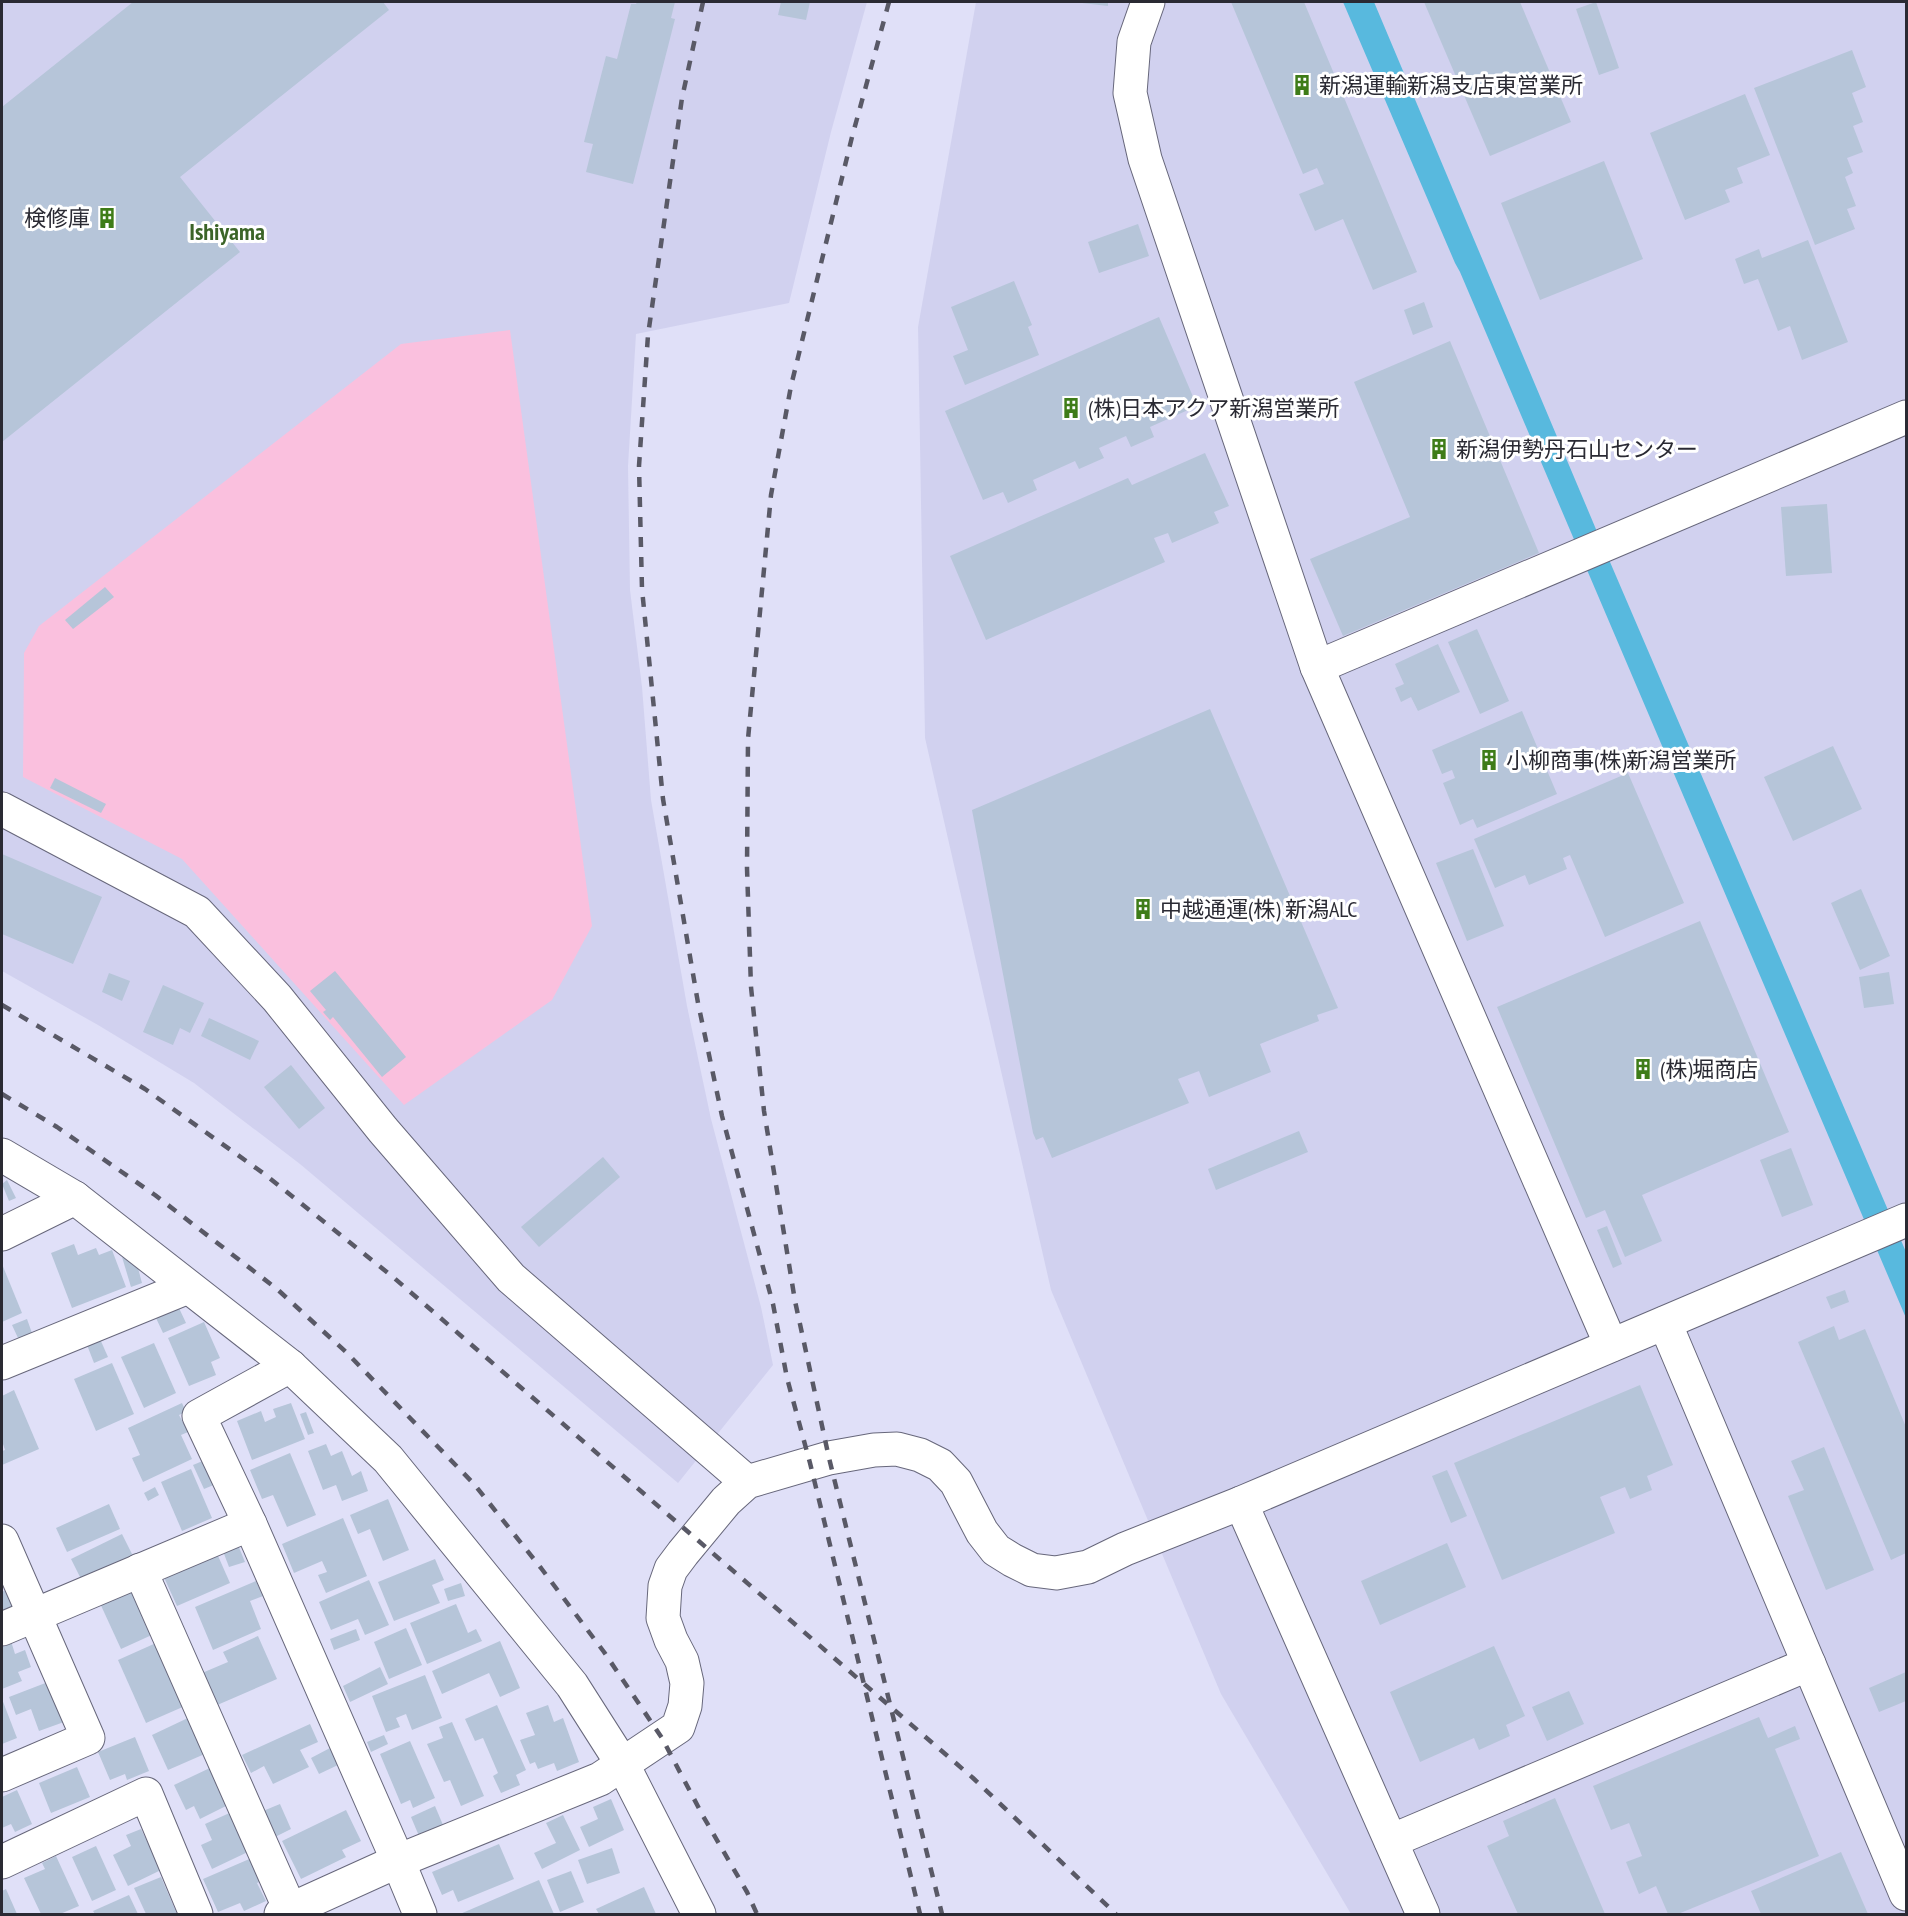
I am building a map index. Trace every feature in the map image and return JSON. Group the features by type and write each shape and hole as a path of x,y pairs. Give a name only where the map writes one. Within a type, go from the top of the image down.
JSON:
{"street":[{"path":"1148,2 1134,42 1130,93 1145,159 1317,667 1611,1345"},
{"path":"1317,667 1906,417"},
{"path":"2,809 197,912 277,998 383,1130 511,1278 747,1482"},
{"path":"2,1155 75,1198 290,1366 396,1468 572,1685 623,1765 699,1914"},
{"path":"2,1234 75,1198"},
{"path":"140,1570 288,1913 398,1861 600,1779 678,1727 685,1706 687,1683 682,1661 663,1618 665,1586 671,1569 726,1501 747,1482 829,1458 874,1450 897,1449 920,1455 940,1465 956,1482 982,1532 996,1550 1032,1570 1056,1573 1088,1567 1125,1549 1241,1503 1906,1220"},
{"path":"2,1363 188,1287"},
{"path":"1665,1323 1906,1894"},
{"path":"290,1366 199,1416 250,1524 420,1914"},
{"path":"1241,1503 1423,1914"},
{"path":"2,1629 250,1524"},
{"path":"2,1541 88,1738 2,1775"},
{"path":"1391,1841 1809,1664"},
{"path":"2,1862 146,1794 196,1914"}],"shaded area":[{"path":"2,2 867,2 831,132 789,303 636,334 628,466 630,590 642,687 651,800 687,1006 711,1119 761,1307 773,1365 678,1483 300,1164 194,1083 2,971"},
{"path":"976,2 1906,2 1906,1914 1351,1914 1221,1694 1051,1290 925,738 918,327"},
{"path":"510,330 592,926 552,1000 404,1105 182,859 23,777 24,653 39,626 401,344"}],"water":[{"path":"1343,2 1374,2 1598,534 1906,1252 1906,1318 1460,272"}],"building":[{"name":"検修庫","path":"133,2 383,2 389,10 180,177 240,252 2,442 2,107"},
{"path":"675,2 671,18 675,19 633,184 586,172 593,144 584,142 606,56 617,59 631,4"},
{"path":"781,2 810,2 806,20 778,15"},
{"path":"1108,2 1108,6 1082,3"},
{"name":"新潟運輸新潟支店東営業所","path":"1231,2 1304,2 1417,272 1373,290 1343,219 1315,231 1299,194 1324,184 1317,168 1303,174"},
{"path":"1424,2 1520,2 1571,122 1490,156"},
{"path":"1596,2 1619,68 1599,75 1576,9"},
{"path":"1852,50 1866,87 1852,93 1863,122 1853,126 1863,152 1847,158 1853,173 1845,177 1856,206 1847,209 1855,229 1815,245 1754,88"},
{"path":"1745,94 1770,155 1737,168 1743,183 1725,190 1730,202 1685,220 1650,133"},
{"path":"1604,161 1643,259 1540,300 1501,203"},
{"path":"1138,224 1149,256 1099,273 1088,242"},
{"path":"1808,240 1848,342 1802,360 1790,326 1778,331 1758,279 1744,284 1735,259 1759,249 1762,258"},
{"path":"1014,281 1032,325 1028,327 1039,355 965,385 953,356 968,350 951,307"},
{"path":"1424,302 1433,327 1413,335 1404,310"},
{"name":"(株)日本アクア新潟営業所","path":"1159,317 1197,406 1150,427 1154,437 1131,447 1126,436 1099,448 1104,458 1079,469 1075,461 1033,480 1037,490 1008,503 1003,492 983,500 945,411"},
{"name":"新潟伊勢丹石山センター","path":"1450,341 1539,553 1343,636 1310,559 1410,517 1354,382"},
{"path":"1205,453 1229,506 1214,512 1219,523 1172,543 1168,533 1154,538 1165,562 986,640 950,556 1128,478 1132,485"},
{"path":"1827,504 1832,573 1786,576 1781,507"},
{"path":"105,587 114,597 73,629 65,620"},
{"path":"1477,629 1509,701 1480,714 1448,642"},
{"path":"1438,644 1460,692 1418,711 1411,697 1401,702 1395,688 1404,684 1395,664"},
{"name":"中越通運(株) 新潟ALC","path":"1210,709 1338,1008 1317,1015 1319,1021 1260,1044 1271,1072 1209,1097 1199,1071 1178,1079 1189,1103 1052,1158 1043,1137 1036,1140 1033,1133 972,810"},
{"name":"小柳商事(株)新潟営業所","path":"1522,711 1557,794 1477,828 1473,819 1460,825 1443,783 1455,778 1452,770 1442,774 1432,750"},
{"path":"1833,746 1862,809 1793,841 1764,777"},
{"path":"1628,773 1684,903 1605,937 1570,855 1563,858 1567,869 1529,885 1525,875 1495,888 1474,839"},
{"path":"55,778 106,804 101,813 50,788"},
{"path":"1473,849 1504,926 1467,941 1436,863"},
{"path":"2,854 102,897 73,964 2,934"},
{"path":"1861,889 1890,956 1860,970 1831,903"},
{"name":"(株)堀商店","path":"1700,921 1789,1132 1642,1195 1662,1241 1625,1257 1605,1210 1586,1218 1497,1007"},
{"path":"335,971 406,1057 382,1077 333,1017 330,1020 323,1012 326,1010 310,991"},
{"path":"1889,972 1894,1004 1864,1008 1859,977"},
{"path":"109,973 130,981 122,1001 102,992"},
{"path":"163,985 204,1003 190,1033 180,1028 173,1045 143,1032"},
{"path":"209,1018 259,1041 250,1060 201,1036"},
{"path":"291,1065 325,1108 299,1129 264,1087"},
{"path":"1299,1131 1308,1152 1216,1190 1208,1169"},
{"path":"1791,1148 1813,1205 1782,1217 1760,1160"},
{"path":"603,1157 620,1177 539,1247 521,1227"},
{"path":"7,1180 16,1198 9,1201 2,1184"},
{"path":"1607,1226 1622,1264 1613,1268 1597,1230"},
{"path":"74,1244 78,1255 96,1248 99,1255 112,1250 126,1287 72,1308 51,1253"},
{"path":"122,1257 138,1268 142,1283 131,1287"},
{"path":"2,1264 22,1313 2,1322"},
{"path":"1845,1290 1849,1302 1831,1309 1826,1297"},
{"path":"179,1308 186,1323 163,1333 156,1318"},
{"path":"27,1319 32,1333 18,1338 12,1325"},
{"path":"204,1322 220,1358 211,1362 216,1375 189,1386 168,1338"},
{"path":"1834,1326 1839,1340 1865,1329 1906,1427 1906,1553 1891,1560 1798,1342"},
{"path":"100,1339 108,1357 94,1363 87,1345"},
{"path":"154,1343 176,1393 144,1408 121,1357"},
{"path":"112,1363 134,1414 96,1431 74,1379"},
{"path":"1640,1385 1673,1465 1647,1476 1652,1490 1630,1499 1625,1487 1600,1497 1615,1533 1502,1580 1454,1463"},
{"path":"14,1390 39,1449 2,1465 2,1451 5,1450 2,1441 2,1396"},
{"path":"182,1403 186,1412 179,1415 188,1432 181,1435 192,1459 143,1482 132,1458 140,1455 128,1428"},
{"path":"291,1403 305,1439 252,1460 237,1421 261,1411 265,1422 276,1417 273,1409"},
{"path":"306,1412 314,1433 308,1435 300,1414"},
{"path":"326,1444 331,1456 342,1451 352,1476 361,1471 368,1491 342,1501 336,1485 323,1490 308,1451"},
{"path":"1824,1447 1874,1570 1826,1590 1788,1496 1804,1490 1791,1461"},
{"path":"290,1453 316,1515 287,1527 273,1495 262,1499 250,1470"},
{"path":"205,1460 216,1484 204,1489 193,1465"},
{"path":"191,1469 212,1518 182,1531 161,1482"},
{"path":"1447,1470 1467,1516 1451,1523 1432,1476"},
{"path":"155,1487 159,1495 148,1501 144,1493"},
{"path":"388,1499 409,1550 383,1561 370,1529 358,1534 350,1515"},
{"path":"109,1504 120,1529 67,1552 56,1528"},
{"path":"343,1518 367,1576 326,1593 318,1575 327,1572 322,1561 294,1573 282,1544"},
{"path":"122,1534 134,1558 83,1583 71,1559"},
{"path":"236,1540 245,1562 229,1567 221,1546"},
{"path":"1447,1543 1466,1587 1380,1625 1361,1581"},
{"path":"215,1549 230,1583 177,1606 162,1573"},
{"path":"435,1559 444,1580 432,1585 440,1603 394,1621 378,1582"},
{"path":"369,1580 389,1625 365,1635 358,1619 331,1630 319,1602"},
{"path":"256,1581 263,1596 250,1601 261,1629 213,1650 195,1607"},
{"path":"131,1583 154,1634 121,1649 98,1599"},
{"path":"461,1583 465,1596 448,1601 444,1589"},
{"path":"6,1590 12,1606 2,1611 2,1592"},
{"path":"456,1604 468,1633 476,1629 482,1641 427,1664 410,1623"},
{"path":"406,1628 422,1665 389,1679 374,1642"},
{"path":"356,1629 360,1640 334,1650 330,1639"},
{"path":"258,1636 277,1679 215,1706 202,1673 228,1662 223,1652"},
{"path":"11,1641 15,1654 25,1650 31,1667 18,1672 22,1681 2,1689 2,1645"},
{"path":"500,1641 520,1688 500,1697 489,1673 442,1694 432,1671"},
{"path":"156,1643 185,1706 146,1723 118,1660"},
{"path":"1494,1646 1525,1716 1506,1725 1510,1736 1479,1750 1474,1738 1420,1762 1390,1692"},
{"path":"380,1667 388,1684 350,1702 343,1686"},
{"path":"1906,1672 1906,1701 1879,1712 1869,1688"},
{"path":"425,1675 442,1718 412,1730 406,1714 396,1718 400,1727 386,1732 372,1696"},
{"path":"48,1682 64,1722 39,1731 31,1709 16,1715 9,1697"},
{"path":"1569,1691 1584,1724 1547,1741 1532,1707"},
{"path":"2,1699 17,1738 2,1744"},
{"path":"497,1705 526,1770 516,1775 520,1785 501,1793 493,1776 498,1773 483,1738 475,1741 465,1719"},
{"path":"548,1705 554,1722 563,1718 579,1762 557,1771 554,1763 538,1769 535,1762 530,1764 520,1740 535,1735 526,1713"},
{"path":"190,1717 207,1753 168,1770 152,1735"},
{"path":"1759,1717 1768,1738 1795,1726 1800,1739 1775,1749 1819,1856 1678,1914 1668,1914 1656,1886 1639,1894 1626,1862 1642,1856 1629,1823 1611,1830 1593,1786"},
{"path":"452,1722 484,1796 461,1806 450,1780 444,1782 427,1744 443,1738 439,1727"},
{"path":"310,1724 318,1742 300,1750 309,1767 273,1784 264,1766 251,1773 242,1755"},
{"path":"384,1735 388,1744 371,1752 367,1742"},
{"path":"135,1737 149,1771 127,1780 125,1774 110,1780 98,1752"},
{"path":"410,1741 435,1798 413,1808 410,1800 401,1804 380,1754"},
{"path":"330,1748 338,1765 319,1774 311,1758"},
{"path":"77,1767 90,1797 51,1813 39,1783"},
{"path":"212,1767 230,1804 200,1819 194,1806 186,1810 174,1785"},
{"path":"17,1790 32,1824 15,1832 11,1824 2,1828 2,1797"},
{"path":"1555,1798 1605,1914 1518,1914 1487,1846 1509,1836 1503,1821"},
{"path":"611,1799 624,1830 589,1847 580,1827 598,1819 593,1807"},
{"path":"280,1804 291,1829 275,1837 263,1811"},
{"path":"435,1806 443,1825 419,1836 411,1817"},
{"path":"346,1810 361,1841 342,1850 346,1857 301,1879 282,1841"},
{"path":"234,1811 252,1850 212,1869 201,1845 212,1840 205,1824"},
{"path":"563,1815 580,1850 542,1869 534,1853 556,1843 546,1823"},
{"path":"141,1829 161,1870 128,1886 113,1855 131,1846 126,1835"},
{"path":"499,1844 514,1879 458,1902 453,1890 442,1895 432,1872"},
{"path":"96,1846 116,1890 92,1901 72,1857"},
{"path":"612,1848 620,1873 587,1884 578,1860"},
{"path":"1841,1852 1868,1914 1761,1914 1751,1891"},
{"path":"56,1856 79,1906 60,1914 41,1914 24,1878 45,1869 42,1863"},
{"path":"254,1857 264,1880 257,1883 266,1901 244,1911 240,1903 218,1912 203,1879"},
{"path":"571,1871 584,1902 560,1912 547,1880"},
{"path":"161,1877 177,1914 146,1914 134,1888"},
{"path":"539,1880 554,1914 460,1914"},
{"path":"644,1887 656,1914 599,1914 596,1909"},
{"path":"6,1889 17,1914 2,1914 2,1891"},
{"path":"129,1895 138,1914 95,1914 93,1911"}],"railway":[{"path":"703,2 682,98 648,335 639,466 642,589 663,799 698,1003 722,1116 773,1304 787,1378 810,1463 920,1914"},
{"path":"889,2 852,137 791,386 771,495 748,739 747,868 751,987 764,1111 795,1301 829,1458 942,1914"},
{"path":"2,1005 145,1089 263,1173 393,1277 973,1778 1116,1914"},
{"path":"2,1094 57,1127 155,1195 277,1289 347,1353 474,1484 604,1652 662,1738 757,1914"}],"place":[{"name":"新潟運輸新潟支店東営業所","path":"1302,85"},
{"name":"検修庫","path":"107,218"},
{"name":"(株)日本アクア新潟営業所","path":"1071,408"},
{"name":"新潟伊勢丹石山センター","path":"1439,449"},
{"name":"小柳商事(株)新潟営業所","path":"1489,760"},
{"name":"中越通運(株) 新潟ALC","path":"1143,909"},
{"name":"(株)堀商店","path":"1643,1069"}],"district":[{"name":"Ishiyama","path":"227,232"}]}
